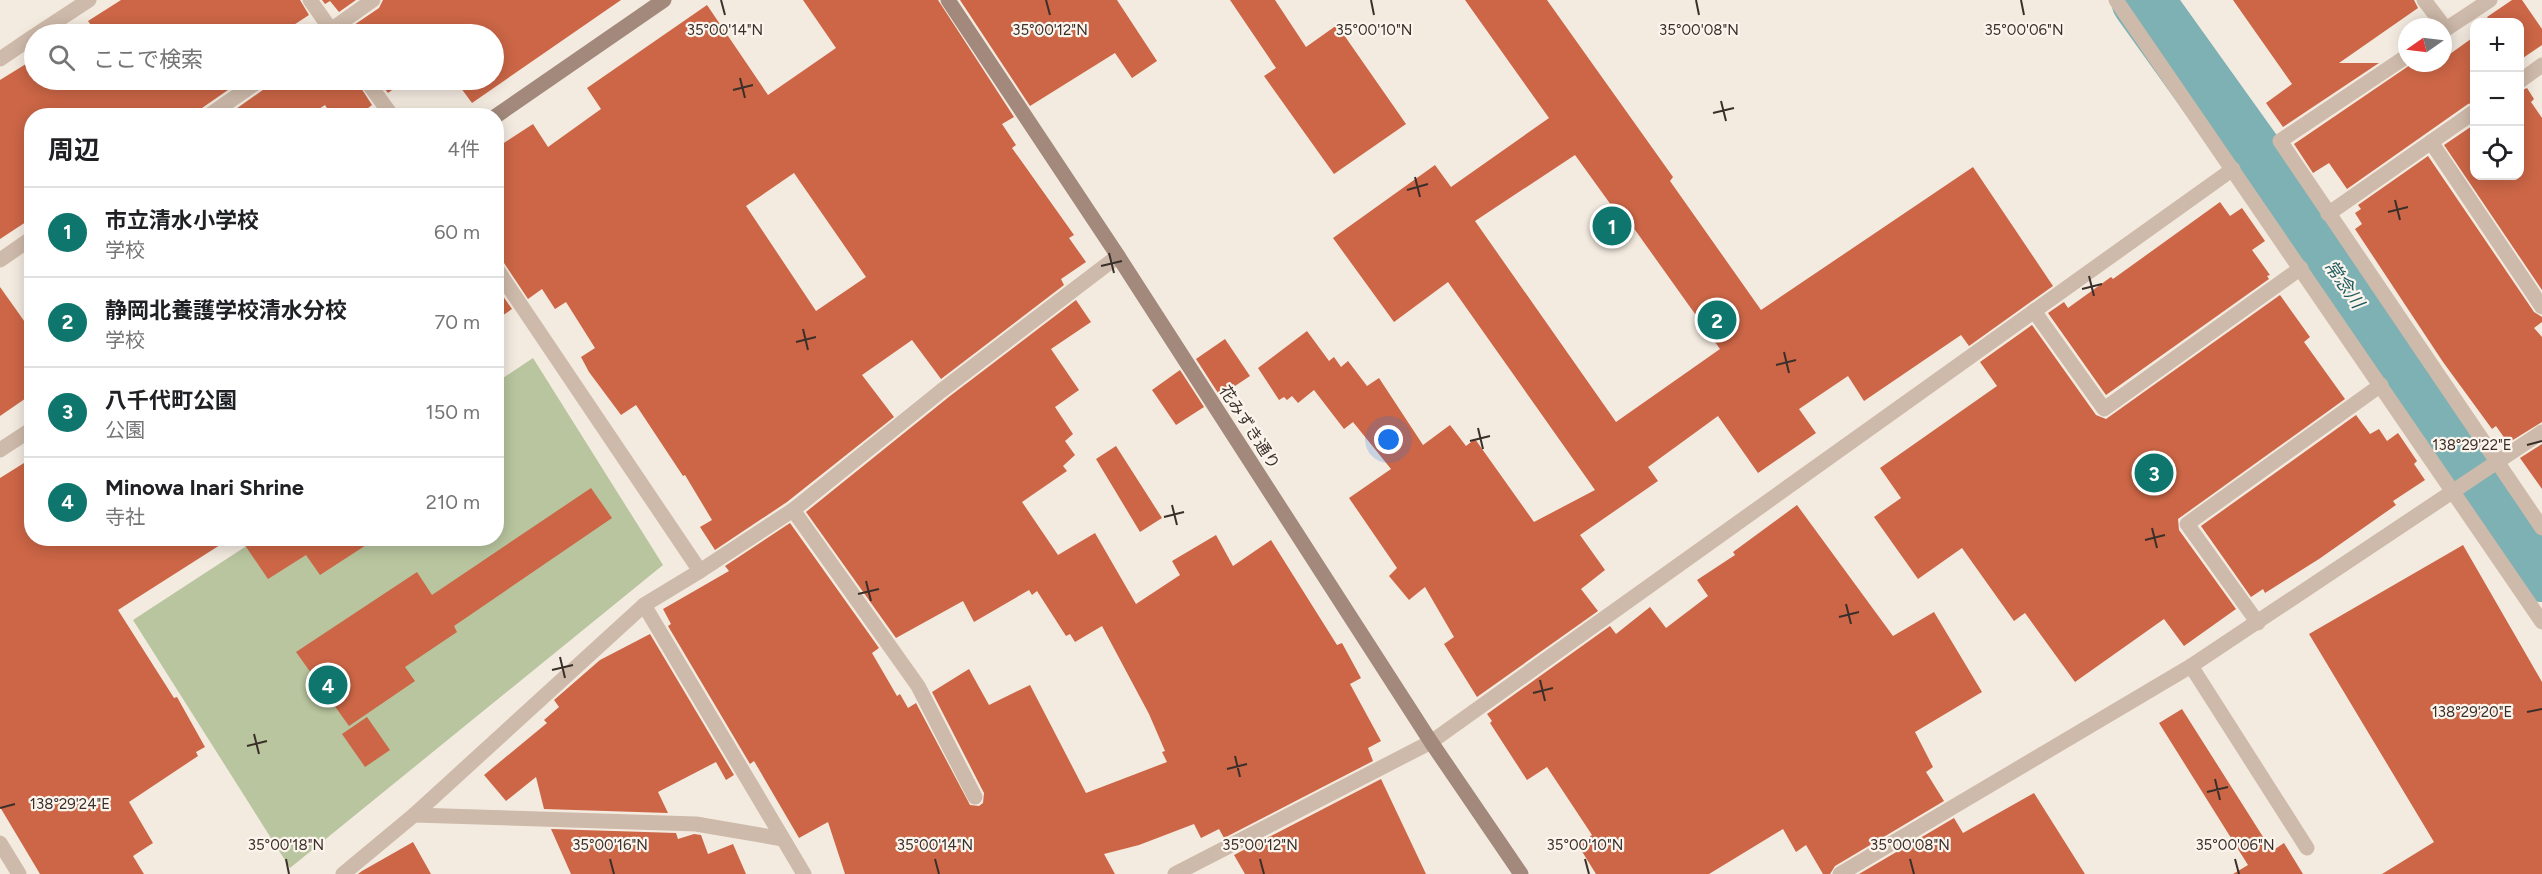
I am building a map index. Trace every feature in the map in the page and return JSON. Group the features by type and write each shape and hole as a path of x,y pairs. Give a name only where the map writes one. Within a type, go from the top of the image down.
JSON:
{"street":[{"path":"53,24 89,0"},
{"path":"310,0 325,24"},
{"path":"342,24 373,0"},
{"path":"504,110 664,0"},
{"name":"花みずき通り","path":"948,0 1118,256 1431,742 1521,874"},
{"path":"2116,0 2542,622"},
{"path":"2424,0 2436,18"},
{"path":"2452,25 2490,0"},
{"path":"0,59 24,43"},
{"path":"2398,62 2280,141 2542,528"},
{"path":"2524,78 2542,65"},
{"path":"220,108 246,90"},
{"path":"373,90 386,108"},
{"path":"2328,214 2470,115"},
{"path":"2431,142 2542,307"},
{"path":"1175,874 1431,742 2233,169"},
{"path":"0,260 24,244"},
{"path":"343,874 414,815 644,605 793,510 941,391 1118,256"},
{"path":"2034,311 2104,409 2301,268"},
{"path":"504,279 700,571"},
{"path":"2258,623 2187,524 2381,385"},
{"path":"1840,874 2191,666 2542,432"},
{"path":"0,450 24,434"},
{"path":"793,510 918,686 975,797"},
{"path":"644,605 804,874"},
{"path":"2191,666 2307,848"},
{"path":"414,815 696,824 783,840"},
{"path":"0,843 19,874"}],"green space":[{"path":"533,358 663,565 290,868 133,620 246,546 504,546 504,377"}],"building":[{"path":"121,0 300,0 309,15 295,24 90,24 88,21"},
{"path":"322,0 356,0 339,12 330,1 325,4"},
{"path":"383,0 621,0 504,81 504,24 355,24 379,8"},
{"path":"803,0 938,0 1014,117 1002,124 1016,145 1012,148 1074,235 1069,238 1086,262 1061,279 1064,285 941,379 912,340 862,375 894,417 787,502 715,550 700,527 712,520 685,475 683,476 636,405 621,415 589,372 581,357 595,348 566,302 555,309 542,289 528,299 504,263 504,143 533,124 548,147 601,109 587,88 707,5 768,95 836,48","holes":["794,173 866,277 816,311 746,206"]},
{"path":"960,0 1117,0 1157,61 1132,78 1115,53 1030,106"},
{"path":"1230,0 1275,0 1306,47 1337,25 1406,124 1334,174 1264,76 1276,68"},
{"path":"1465,0 1547,0 1673,177 1670,181 1761,310 1973,167 2053,286 1969,346 1961,335 1864,401 1848,376 1799,409 1816,433 1758,473 1718,416 1648,467 1658,481 1580,535 1605,570 1581,589 1598,611 1477,697 1444,644 1454,637 1425,587 1409,600 1389,576 1397,568 1349,498 1391,469 1353,422 1344,429 1314,390 1298,403 1292,396 1287,400 1284,397 1279,400 1258,368 1307,331 1329,361 1334,357 1341,367 1348,361 1367,386 1379,378 1423,445 1450,425 1466,446 1475,439 1534,522 1595,490 1448,282 1394,322 1333,238 1435,165 1451,187 1549,118","holes":["1575,155 1619,216 1623,213 1720,349 1616,422 1475,221"]},
{"path":"2233,0 2414,0 2418,8 2404,18 2398,18 2398,22 2339,63 2379,63 2283,127 2266,103 2292,84"},
{"path":"2512,0 2522,0 2542,29 2542,45 2524,57 2524,18 2487,17"},
{"path":"2470,40 2470,103 2347,189 2329,163 2313,173 2294,144 2400,72 2452,72 2452,53"},
{"path":"24,65 24,90 228,90 202,108 24,108 24,223 0,239 0,80"},
{"path":"2527,88 2534,99 2531,102 2542,118 2542,290 2444,145 2470,127 2470,180 2524,180 2524,89"},
{"path":"263,90 362,90 372,105 368,108 327,108 325,105 320,108 237,108"},
{"path":"462,90 491,90 472,103"},
{"path":"2428,156 2534,312 2542,317 2542,322 2534,328 2542,337 2542,422 2508,443 2496,426 2492,429 2443,362 2355,229 2362,224 2355,213 2361,209 2358,205"},
{"path":"2220,202 2230,216 2242,208 2265,241 2252,250 2270,275 2267,276 2269,279 2106,395 2048,313 2064,302 2068,308 2111,277 2113,279"},
{"path":"0,287 24,321 24,400 0,416"},
{"path":"2280,295 2310,337 2304,342 2345,399 2178,519 2179,530 2236,609 2184,646 2164,619 2075,682 2025,613 2014,621 1962,548 1918,579 1874,517 1901,498 1880,468 1997,386 1980,362 2032,325 2096,415 2106,419"},
{"path":"504,298 512,309 504,314"},
{"path":"1076,300 1091,322 1051,349 1079,390 1055,407 1073,434 1065,441 1075,455 1063,466 1067,471 1022,502 1058,555 1095,533 1136,604 1180,575 1172,561 1216,535 1233,566 1271,540 1337,645 1342,643 1361,678 1350,684 1381,741 1368,748 1373,761 1224,838 1219,829 1201,838 1194,824 1139,845 1104,854 1115,874 845,874 828,822 799,838 754,761 750,764 668,626 671,624 663,609 729,571 725,566 790,523 879,648 872,653 897,696 900,694 908,708 916,703 970,805 979,806 983,803 984,793 932,692 969,669 989,705 1030,685 1086,793 1167,762 1162,752 1165,751 1149,714 1102,626 1075,642 1070,634 1066,636 1037,591 1032,595 1029,590 974,622 963,601 896,638 806,512 950,396"},
{"path":"1225,339 1250,376 1220,396 1196,359"},
{"path":"1180,370 1204,407 1176,425 1152,390"},
{"path":"2356,415 2370,434 2379,429 2387,441 2398,433 2417,461 2414,464 2425,480 2393,501 2396,505 2319,559 2265,593 2263,589 2251,597 2201,526"},
{"path":"2542,444 2542,489 2520,458"},
{"path":"1116,446 1162,518 1140,532 1096,459"},
{"path":"24,463 24,546 218,546 118,610 174,698 177,697 205,747 196,752 198,756 129,802 153,843 133,856 144,874 40,874 0,807 0,478"},
{"path":"591,488 612,518 454,626 457,632 405,667 415,681 349,726 296,652 417,572 432,595"},
{"path":"1797,505 1893,636 1934,612 1982,692 1915,732 1933,767 1926,772 1944,801 1835,866 1830,874 1823,874 1806,845 1796,852 1783,829 1709,874 1596,874 1578,845 1592,835 1547,767 1527,780 1490,723 1492,721 1487,714 1610,626 1616,634 1650,607 1666,628 1708,596 1697,580 1735,555 1733,552"},
{"path":"2463,545 2542,682 2542,874 2382,874 2434,842 2309,634"},
{"path":"245,546 365,546 320,575 306,555 268,579"},
{"path":"650,634 734,775 726,780 716,762 658,792 668,813 544,809 536,777 506,801 484,775 547,723 544,720 559,707 554,700 600,660"},
{"path":"2182,709 2272,851 2284,843 2303,874 2233,874 2248,865 2159,723"},
{"path":"367,717 390,750 365,767 342,734"},
{"path":"1381,779 1426,874 1245,874 1234,855"},
{"path":"2034,793 2085,874 1859,874 1954,818 1963,833"},
{"path":"551,829 676,833 678,839 694,834 701,835 708,854 733,844 746,874 571,874"},
{"path":"413,842 431,874 358,874 362,871"}],"waterway":[{"name":"常念川","path":"2142,0 2331,264 2542,571"}],"place":[{"name":"市立清水小学校","path":"1612,226"},
{"name":"静岡北養護学校清水分校","path":"1717,320"},
{"name":"八千代町公園","path":"2154,473"},
{"name":"Minowa Inari Shrine","path":"328,685"}]}
